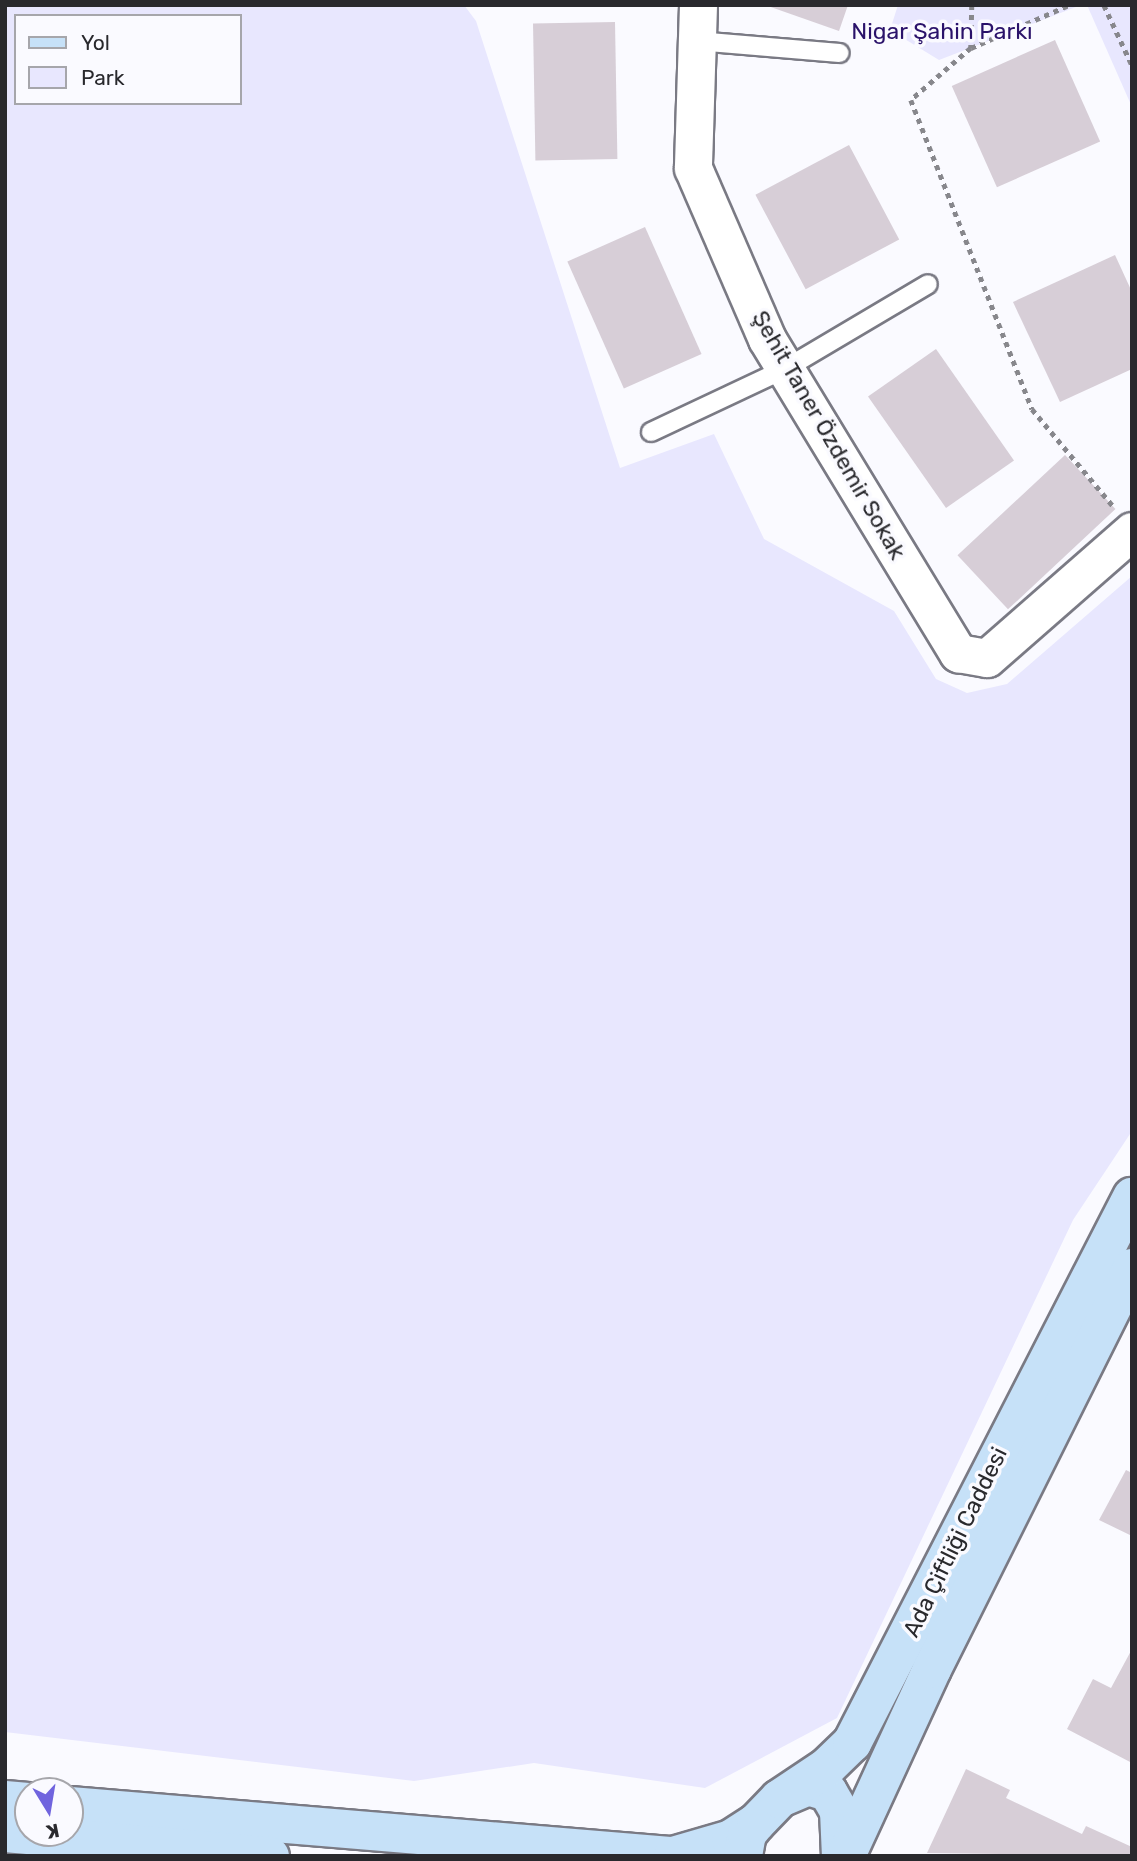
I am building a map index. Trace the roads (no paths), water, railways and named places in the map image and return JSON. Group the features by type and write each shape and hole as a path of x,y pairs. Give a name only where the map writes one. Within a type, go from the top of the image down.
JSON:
{"main road":[{"name":"Ada Çiftliği Caddesi","path":"760,1825 827,1767 858,1733 1132,1197"},
{"name":"Ada Çiftliği Caddesi","path":"844,1856 932,1670 1130,1274"},
{"path":"84,1807 671,1856 721,1843 760,1825 808,1786 828,1792 839,1811 844,1856"},
{"path":"5,1833 270,1856"}],"street":[{"name":"Şehit Taner Özdemir Sokak","path":"698,5 693,168 767,339 958,653 987,658 1123,519"}],"lane":[{"path":"697,41 839,52"},
{"path":"651,432 785,369 928,284"}],"park label":[{"name":"Nigar Şahin Parkı","path":"942,31"}]}
